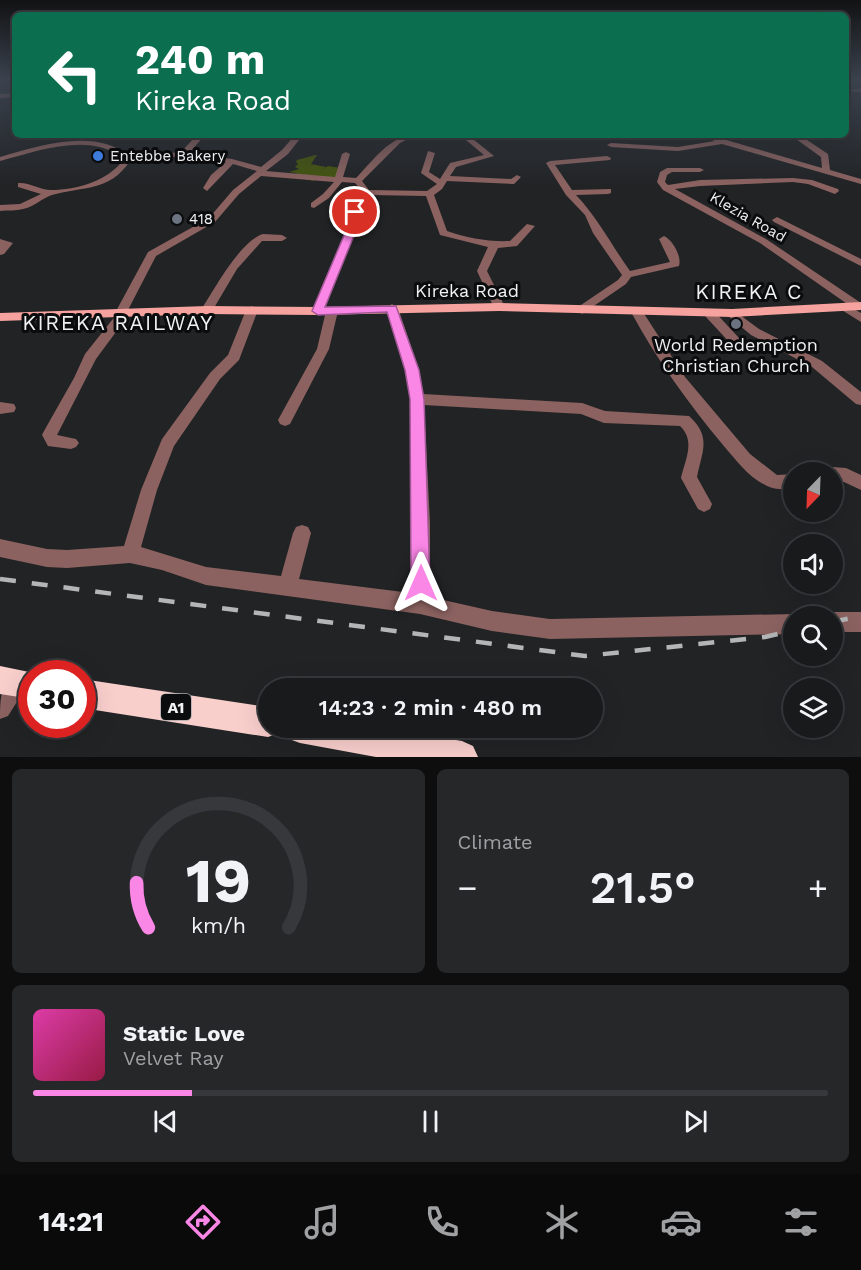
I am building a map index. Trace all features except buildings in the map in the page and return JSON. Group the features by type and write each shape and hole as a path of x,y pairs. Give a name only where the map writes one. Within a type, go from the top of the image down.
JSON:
{"highway":[{"name":"A1","path":"96,695 258,720"},
{"path":"356,738 462,757"}],"main road":[{"name":"Kireka Road","path":"0,317 207,310 325,311 499,307 710,314 843,308 860,310"}],"street":[{"path":"75,138 77,140 75,144"},
{"path":"94,144 105,138"},
{"path":"183,154 198,138"},
{"path":"71,443 53,441 49,435 81,378 90,357 123,313 152,254 212,220 236,192 289,149 297,138"},
{"path":"358,181 397,141 404,138"},
{"path":"0,208 28,205 49,193 99,184 118,172 128,159 168,150 232,161 260,171 358,181 367,192 429,194 444,180 453,165 490,156 468,138"},
{"path":"712,138 861,182"},
{"path":"800,138 825,156 826,172"},
{"path":"611,145 678,149 727,142"},
{"path":"0,159 75,144 118,148 128,159"},
{"path":"756,151 772,165"},
{"path":"431,153 425,173 444,180 514,182 517,177"},
{"path":"314,205 334,189 346,154"},
{"path":"607,158 550,162 569,193 590,214 598,233 627,275"},
{"path":"207,188 214,177 232,161"},
{"name":"Klezia Road","path":"700,170 666,172 660,180 666,188 763,241 860,310"},
{"path":"666,188 700,183 785,180 809,182 835,191"},
{"path":"21,185 49,193"},
{"path":"569,193 608,191"},
{"path":"285,420 327,339 325,311 355,212 367,192"},
{"path":"429,194 443,233 457,238 495,245 513,243 530,226"},
{"path":"777,220 861,263"},
{"path":"207,310 232,267 259,239 263,237 282,238"},
{"path":"582,310 622,282 627,275 675,264 675,259 664,239"},
{"path":"0,242 8,243 0,252"},
{"path":"495,245 482,271 484,280 499,307"},
{"path":"392,308 412,370 417,399 421,523 420,604"},
{"path":"130,554 149,490 167,443 215,376 234,357 252,310"},
{"path":"638,312 668,365 712,422 746,460 769,479 783,482"},
{"path":"732,313 755,332 817,364 861,400"},
{"path":"710,314 735,341"},
{"path":"417,399 510,403 582,409 609,417 684,420 698,438 689,478 704,504"},
{"path":"843,475 861,483"},
{"path":"287,587 302,533"},
{"path":"0,548 46,558 68,559 130,554 162,561 206,576 420,604 492,621 550,629 783,624"},
{"path":"843,622 861,622"},
{"path":"0,708 16,683"}],"green space":[{"path":"317,155 311,164 326,167 322,170 328,166 341,168 337,177 316,177 314,181 304,179 303,174 299,177 296,173 289,172 299,169 295,167 298,164 297,160"}],"railway":[{"path":"0,579 585,656 765,637 783,633"},
{"path":"843,620 861,616"}],"place":[{"name":"Entebbe Bakery","path":"98,156"},
{"name":"418","path":"177,219"},
{"name":"World Redemption Christian Church","path":"736,324"}],"district":[{"name":"KIREKA C","path":"749,291"},
{"name":"KIREKA RAILWAY","path":"118,322"}],"route":[{"path":"355,212 350,233 318,311 392,308 412,370 417,399 421,583"}]}
